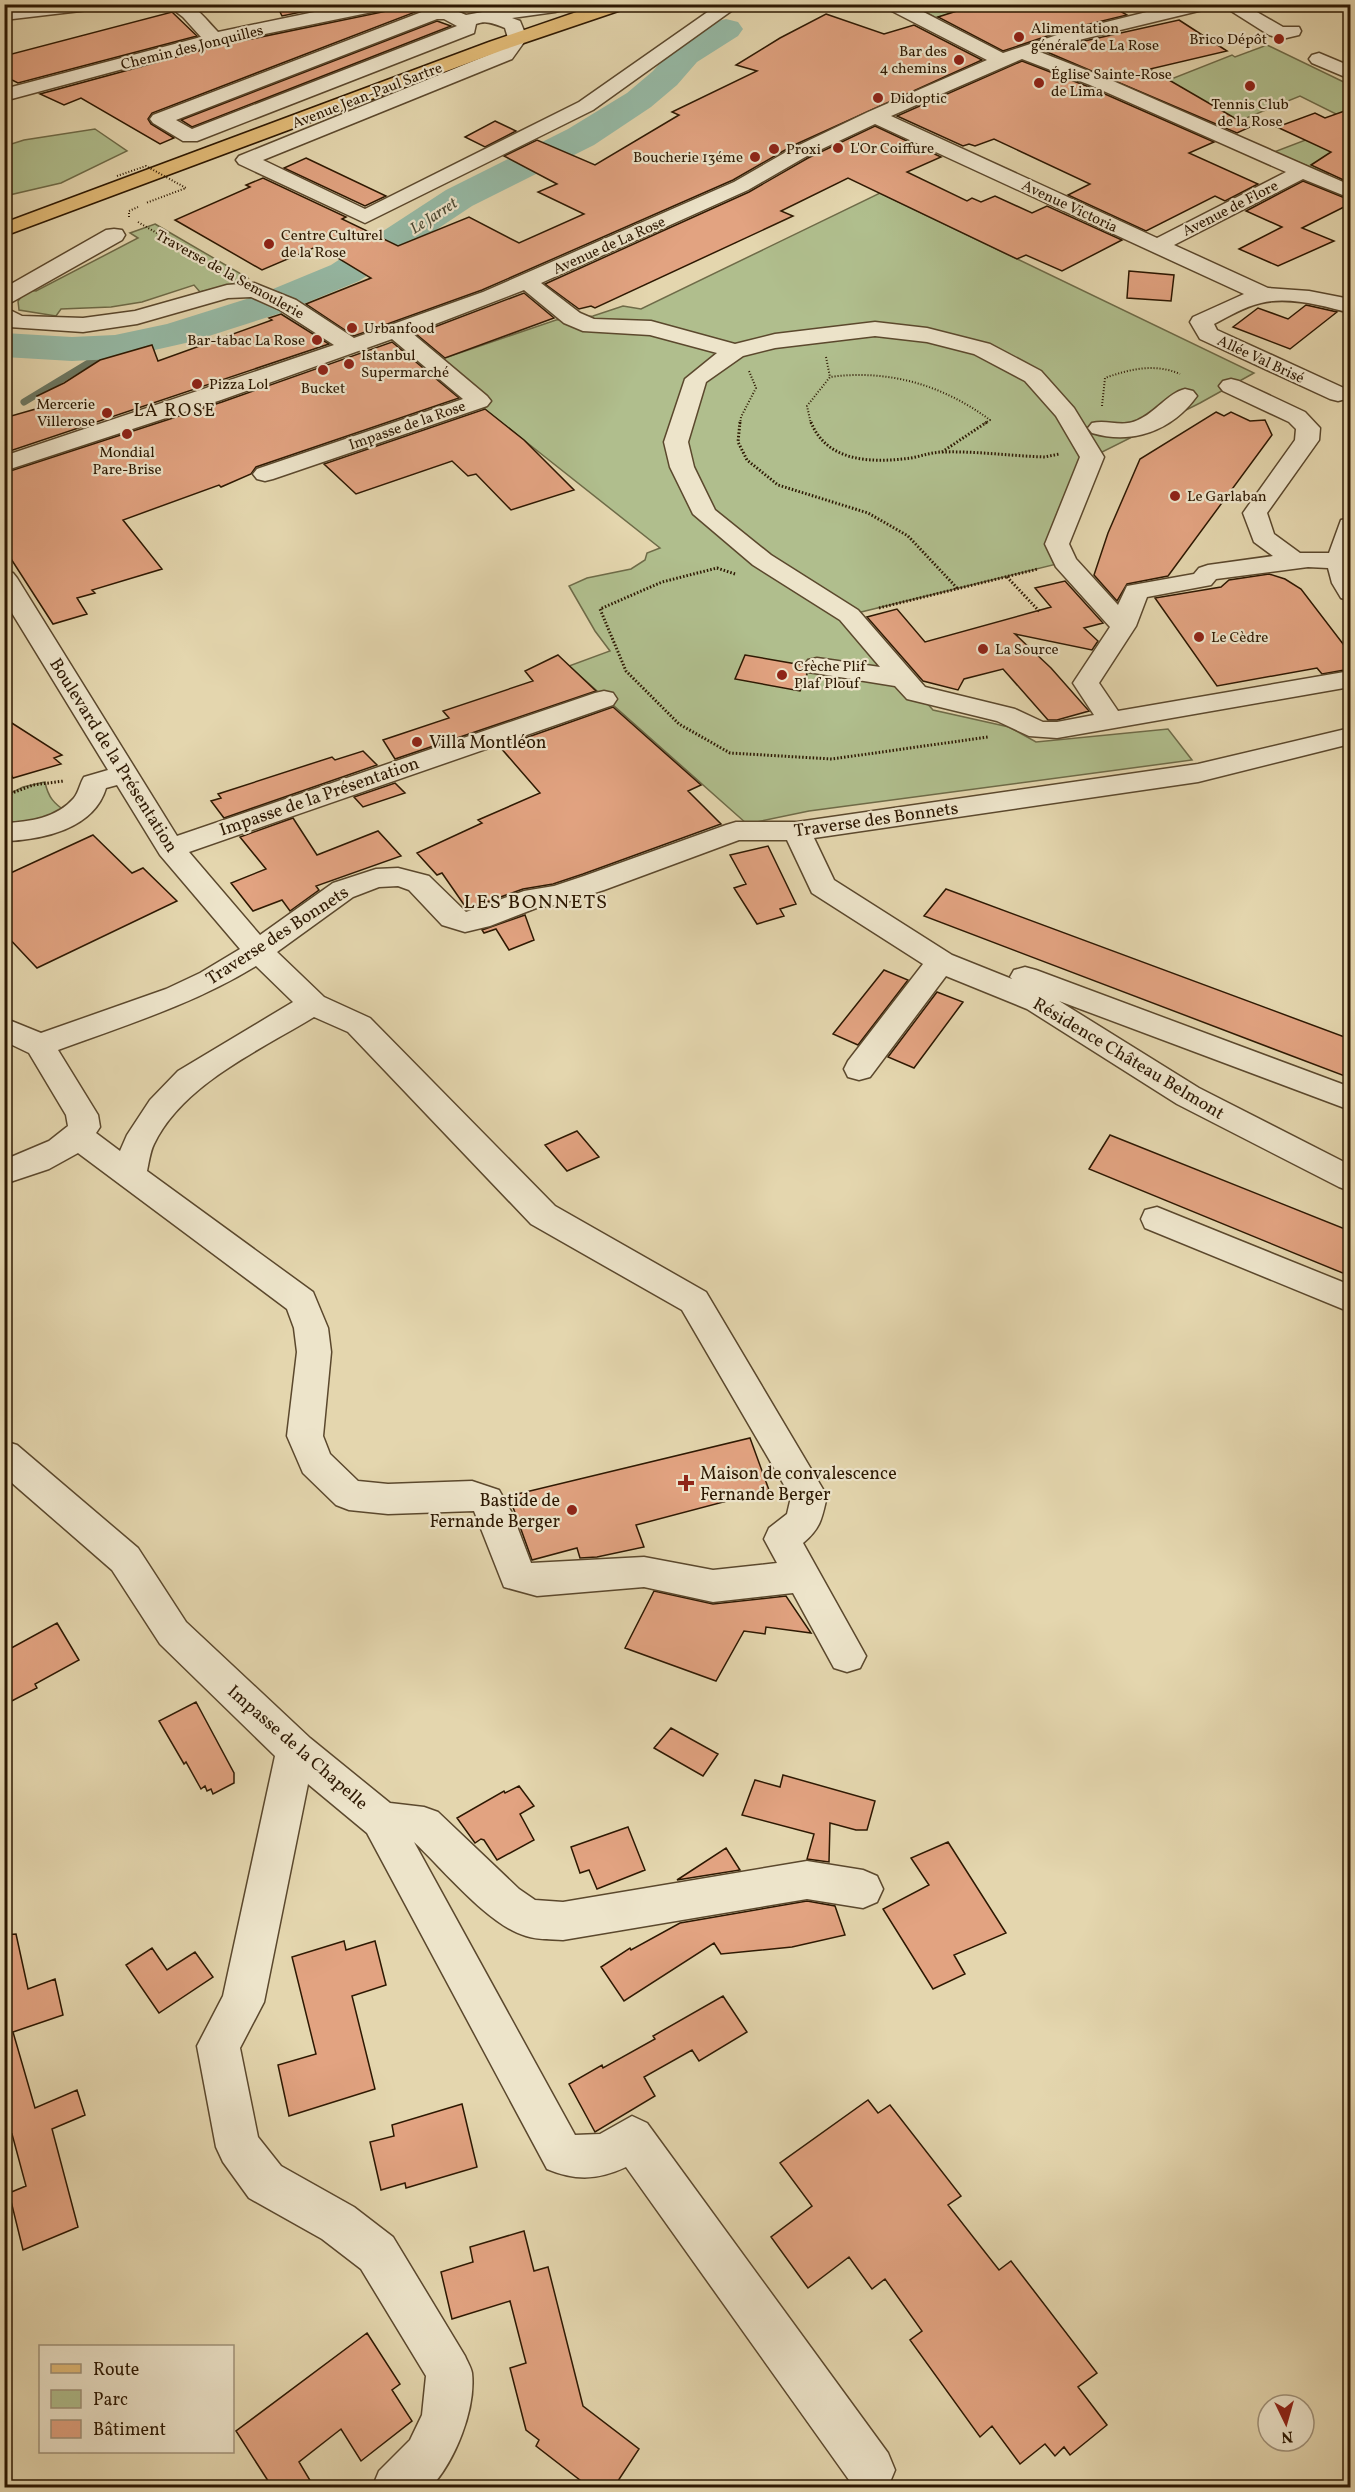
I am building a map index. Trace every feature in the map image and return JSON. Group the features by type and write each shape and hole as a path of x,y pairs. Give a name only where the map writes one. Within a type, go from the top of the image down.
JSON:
{"main road":[{"name":"Avenue Jean-Paul Sartre","path":"4,230 116,183 443,57 516,32 621,4"},
{"name":"Avenue Jean-Paul Sartre","path":"516,32 556,5"}],"street":[{"path":"4,14 89,4"},
{"path":"175,4 190,13 214,39"},
{"name":"Chemin des Jonquilles","path":"4,95 214,39 382,4"},
{"path":"556,5 476,19 467,29 190,137 160,119 435,14 447,13 476,19 516,32 505,55 246,160 365,218 586,106 732,4"},
{"path":"893,4 1001,60"},
{"name":"Avenue de La Rose","path":"4,464 352,346 526,282 741,186 800,152 1001,60 1074,36 1204,4"},
{"path":"1229,4 1276,31 1282,33 1292,31"},
{"path":"1022,52 1097,81 1350,192"},
{"path":"1319,58 1350,73"},
{"name":"Avenue Victoria","path":"875,116 1265,296"},
{"name":"Avenue de Flore","path":"1157,246 1303,171"},
{"path":"4,297 114,235"},
{"path":"526,282 572,318 591,326 651,328 735,351"},
{"path":"4,314 17,322 83,325 137,317 227,292 260,293"},
{"name":"Traverse de la Semoulerie","path":"260,293 288,305 352,346"},
{"name":"Allée Val Brisé","path":"1338,394 1208,334 1201,322 1236,304 1265,296 1299,297 1350,306"},
{"path":"1185,396 1165,416 1137,429 1109,432 1089,429 1066,413 1033,376 982,349 927,335 874,329 775,341 735,351 696,380 676,442 682,467 705,514 762,560 849,615 916,693 1006,715 1040,730 1057,730 1350,680"},
{"name":"Impasse de la Rose","path":"265,474 479,401 395,330"},
{"path":"1231,386 1297,417 1308,428 1307,440 1255,513 1263,537 1295,561"},
{"path":"1089,429 1092,457 1057,544 1065,562 1123,626"},
{"path":"1350,525 1341,577 1350,592"},
{"path":"1111,720 1086,683 1123,626 1136,591 1202,580 1208,573 1308,559 1344,560"},
{"name":"Boulevard de la Présentation","path":"4,578 170,848 258,951 313,1004 359,1025 543,1215 694,1301 809,1496 803,1522 782,1539 803,1576"},
{"path":"817,666 905,679"},
{"name":"Impasse de la Présentation","path":"170,848 604,699"},
{"name":"Traverse des Bonnets","path":"40,1045 177,996 211,980 258,951 343,890 376,878 398,877 418,883 452,918 465,922 480,919 534,898 557,895 736,831 797,831 1198,773 1350,736"},
{"path":"4,832 47,827 64,819 88,800 93,792 94,783 124,774"},
{"name":"Résidence Château Belmont","path":"797,831 822,886 906,940 941,962 1038,1002 1188,1096 1350,1179"},
{"name":"Résidence Château Belmont","path":"906,940 951,950 1350,1099"},
{"path":"859,1069 941,962"},
{"path":"130,1175 138,1143 161,1108 189,1079 313,1004"},
{"path":"4,1028 40,1045 82,1115 84,1127 79,1137 37,1162 4,1172"},
{"path":"79,1137 301,1301 311,1328 314,1353 305,1436 316,1463 349,1495 388,1499 472,1496 486,1500 494,1513 517,1576 537,1580 644,1572 713,1586 803,1576 847,1656"},
{"path":"1157,1219 1350,1299"},
{"name":"Impasse de la Chapelle","path":"4,1455 125,1559 173,1633 296,1750 381,1820 424,1825 505,1902 528,1918 563,1921 807,1880 863,1890"},
{"path":"296,1750 243,2002 218,2046 238,2147 265,2182 338,2223 377,2253 449,2372 445,2416 427,2457 396,2487"},
{"path":"381,1820 562,2154 590,2159 622,2146 632,2138 871,2470"}],"path":[{"name":"Traverse de la Semoulerie","path":"116,183 146,165 186,188 129,211 129,217 260,293"},
{"path":"735,351 748,369 756,388 741,417 738,442 747,460 778,485 868,513 908,536 957,588"},
{"path":"942,452 990,420 958,400 914,382 879,375 850,373 830,377 807,406 809,423 818,438 841,457 874,461 942,452 1045,457 1065,453 1057,433 1089,429"},
{"path":"849,615 1065,562"},
{"path":"737,575 717,568 662,582 600,609 626,671 680,724 730,753 832,759 1040,730"},
{"path":"1007,576 1040,612"},
{"path":"4,796 23,787 71,780"}],"green space":[{"path":"922,5 979,5 936,18 919,8"},
{"name":"Tennis Club de la Rose","path":"1267,45 1350,85 1350,121 1300,96 1229,125 1150,84 1170,77 1174,78 1232,55 1235,57"},
{"name":"Tennis Club de la Rose","path":"1350,123 1350,166 1327,174 1274,152"},
{"path":"95,129 127,151 61,183 5,196 5,146 24,140"},
{"path":"880,193 1254,373 1092,457 1068,520 1065,562 849,615 933,710 1009,727 1036,742 1168,729 1192,760 809,811 747,824 569,666 610,651 595,631 569,586 587,578 631,569 645,560 647,553 660,548 482,407 489,403 436,361 556,320 593,316 623,306 641,309"},
{"path":"155,224 248,278 200,292 194,285 142,302 111,307 61,309 56,316 19,310 18,301 27,290 36,291 138,238 130,233"},
{"path":"45,782 52,800 67,812 5,828 5,796 23,787"}],"building":[{"path":"276,4 340,4 282,16"},
{"path":"393,4 405,4 418,11 152,113 148,119 151,124 174,138 160,144 81,98 64,105 40,94 217,46 390,10"},
{"path":"979,4 1108,4 1127,15 1065,30 1003,51 938,17"},
{"path":"172,12 197,36 18,83 4,76 4,56"},
{"path":"826,14 884,34 914,25 982,60 792,146 733,180 482,290 354,336 306,304 371,278 318,246 262,270 175,220 250,187 246,185 263,178 346,217 342,219 398,246 469,217 519,243 584,214 538,192 557,184 504,156 537,140 595,165 679,115 672,112 757,71 736,65"},
{"path":"1179,20 1227,51 1150,69 1250,127 1237,133 1047,52 1080,42"},
{"path":"437,21 451,26 192,127 181,120"},
{"path":"1022,61 1089,87 1214,142 1189,153 1258,184 1225,201 1215,196 1146,231 1068,195 1090,184 994,139 975,146 969,144 963,146 897,116"},
{"path":"1350,109 1350,183 1311,165 1331,152 1277,127 1315,113 1325,118"},
{"path":"495,121 516,131 485,147 465,137"},
{"path":"875,126 941,157 907,172 967,201 972,198 981,202 995,196 1032,213 1047,206 1122,240 1062,271 1026,255 1017,259 848,178 781,211 793,216 595,308 591,306 579,309 545,284 749,192 808,158"},
{"path":"306,158 386,196 365,206 284,168"},
{"path":"1303,181 1350,200 1350,204 1302,228 1334,241 1278,266 1239,249 1282,227 1246,211"},
{"path":"1129,271 1174,275 1171,301 1127,298"},
{"path":"524,293 554,318 445,358 416,334"},
{"path":"1306,305 1337,312 1290,349 1233,327 1258,308 1288,319"},
{"path":"281,314 329,344 4,453 4,418 46,406 37,396 64,383 100,360 152,345 158,361 272,320 269,318"},
{"path":"392,342 459,398 256,467 251,474 221,487 219,485 123,520 162,569 92,590 95,593 77,598 87,614 53,624 4,548 4,473 222,402"},
{"path":"485,409 524,440 574,490 511,510 476,474 468,476 452,461 356,494 324,464"},
{"name":"Le Garlaban","path":"1216,412 1224,416 1231,412 1250,421 1265,420 1272,435 1168,576 1127,584 1117,601 1094,575 1108,533 1140,459"},
{"name":"Le Cèdre","path":"1269,574 1285,579 1301,589 1350,653 1350,669 1322,674 1317,668 1217,686 1155,598 1221,587 1229,580"},
{"name":"La Source","path":"1065,581 1103,623 1084,628 1098,641 1092,650 1015,634 1051,668 1089,711 1057,720 1048,720 1003,669 964,679 958,690 923,681 867,617 897,609 925,642 1051,607 1035,588"},
{"path":"558,655 596,691 395,759 383,740 449,718 443,711 533,681 525,671"},
{"name":"Crèche Plif Plaf Plouf","path":"745,655 802,665 807,674 800,691 735,679"},
{"path":"613,707 701,785 688,791 721,824 583,874 553,884 523,889 467,909 442,873 437,875 417,853 482,823 478,820 540,793 500,747"},
{"path":"4,718 62,755 54,758 61,764 13,778 4,760"},
{"path":"363,751 377,765 224,818 211,801 221,798 218,794 332,757 335,760"},
{"path":"395,783 405,793 363,807 354,797"},
{"path":"293,818 317,855 378,831 401,856 316,886 319,890 290,911 282,900 253,911 231,883 266,869 240,837"},
{"path":"93,835 132,873 143,868 177,901 37,968 4,933 4,876"},
{"path":"768,846 796,904 780,909 784,916 757,924 734,888 746,884 730,855"},
{"path":"946,889 1350,1039 1350,1078 924,916"},
{"path":"525,915 534,940 509,950 496,929 484,933 482,930"},
{"path":"884,970 908,980 858,1045 833,1034"},
{"path":"937,992 963,1002 914,1068 888,1057"},
{"path":"577,1131 599,1157 567,1171 545,1145"},
{"path":"1110,1135 1350,1231 1350,1276 1089,1169"},
{"path":"750,1438 769,1490 636,1525 644,1547 597,1557 580,1558 577,1548 532,1560 509,1496"},
{"path":"654,1591 713,1604 786,1596 811,1633 766,1627 765,1634 744,1631 716,1681 625,1648"},
{"path":"57,1623 79,1660 35,1684 37,1688 4,1705 4,1652"},
{"path":"196,1702 234,1773 234,1783 213,1794 211,1789 207,1791 205,1786 201,1789 159,1721"},
{"path":"671,1728 718,1754 703,1776 654,1748"},
{"path":"783,1775 875,1801 867,1830 856,1830 830,1823 829,1862 807,1859 814,1834 742,1815 755,1780 780,1787"},
{"path":"519,1786 534,1806 520,1814 534,1840 497,1860 484,1840 481,1839 475,1843 457,1818 504,1791 505,1793"},
{"path":"628,1827 645,1870 597,1889 589,1870 580,1873 571,1847"},
{"path":"948,1842 1006,1933 954,1955 965,1974 933,1989 883,1909 929,1885 911,1858"},
{"path":"726,1848 740,1870 677,1880"},
{"path":"807,1901 835,1906 845,1935 792,1947 721,1954 714,1943 624,2001 601,1967 630,1948 631,1950 680,1923"},
{"path":"16,1934 28,1989 55,1979 63,2015 13,2032 35,2108 77,2090 85,2115 52,2129 78,2227 23,2250 9,2193 26,2186 12,2134 4,2137 4,1935"},
{"path":"344,1941 346,1950 375,1941 386,1985 352,1996 375,2089 289,2116 278,2065 316,2054 292,1957"},
{"path":"152,1948 167,1970 195,1952 213,1977 159,2013 126,1965"},
{"path":"723,1996 747,2032 699,2061 692,2050 644,2077 655,2096 595,2132 569,2084 655,2039 653,2036"},
{"path":"868,2100 878,2113 890,2105 961,2196 948,2205 999,2270 1011,2261 1097,2373 1078,2387 1107,2425 1070,2455 1064,2447 1055,2456 1045,2444 1020,2464 992,2426 980,2437 910,2340 922,2331 885,2279 872,2289 849,2257 808,2288 771,2237 812,2206 780,2163"},
{"path":"462,2104 477,2167 406,2188 405,2183 381,2190 370,2142 394,2136 392,2125"},
{"path":"524,2231 534,2271 548,2267 583,2406 639,2449 614,2487 589,2487 536,2446 539,2440 526,2430 510,2368 526,2363 510,2301 452,2319 441,2272 473,2262 470,2247"},
{"path":"367,2333 400,2384 392,2390 412,2421 361,2461 341,2429 299,2462 314,2487 272,2487 236,2431"}],"waterway":[{"name":"Le Jarret","path":"4,345 72,349 115,347 176,334 270,304 345,273 459,198 581,137 639,100 665,78 685,55 726,29"},
{"path":"24,402 115,347"}],"place":[{"name":"Alimentation générale de La Rose","path":"1019,37"},
{"name":"Brico Dépôt","path":"1279,39"},
{"name":"Bar des 4 chemins","path":"959,60"},
{"name":"Église Sainte-Rose de Lima","path":"1039,83"},
{"name":"Tennis Club de la Rose","path":"1250,86"},
{"name":"Didoptic","path":"878,98"},
{"name":"L'Or Coiffure","path":"838,148"},
{"name":"Proxi","path":"774,149"},
{"name":"Boucherie 13éme","path":"755,157"},
{"name":"Centre Culturel de la Rose","path":"269,244"},
{"name":"Urbanfood","path":"352,328"},
{"name":"Bar-tabac La Rose","path":"317,340"},
{"name":"Istanbul Supermarché","path":"349,364"},
{"name":"Bucket","path":"323,370"},
{"name":"Pizza Lol","path":"197,384"},
{"name":"Mercerie Villerose","path":"107,413"},
{"name":"Mondial Pare-Brise","path":"127,434"},
{"name":"Le Garlaban","path":"1175,496"},
{"name":"Le Cèdre","path":"1199,637"},
{"name":"La Source","path":"983,649"},
{"name":"Crèche Plif Plaf Plouf","path":"782,675"},
{"name":"Villa Montléon","path":"417,742"},
{"name":"Maison de convalescence Fernande Berger","path":"686,1483"},
{"name":"Bastide de Fernande Berger","path":"572,1510"}],"district":[{"name":"LA ROSE","path":"175,410"},
{"name":"LES BONNETS","path":"536,901"}]}
